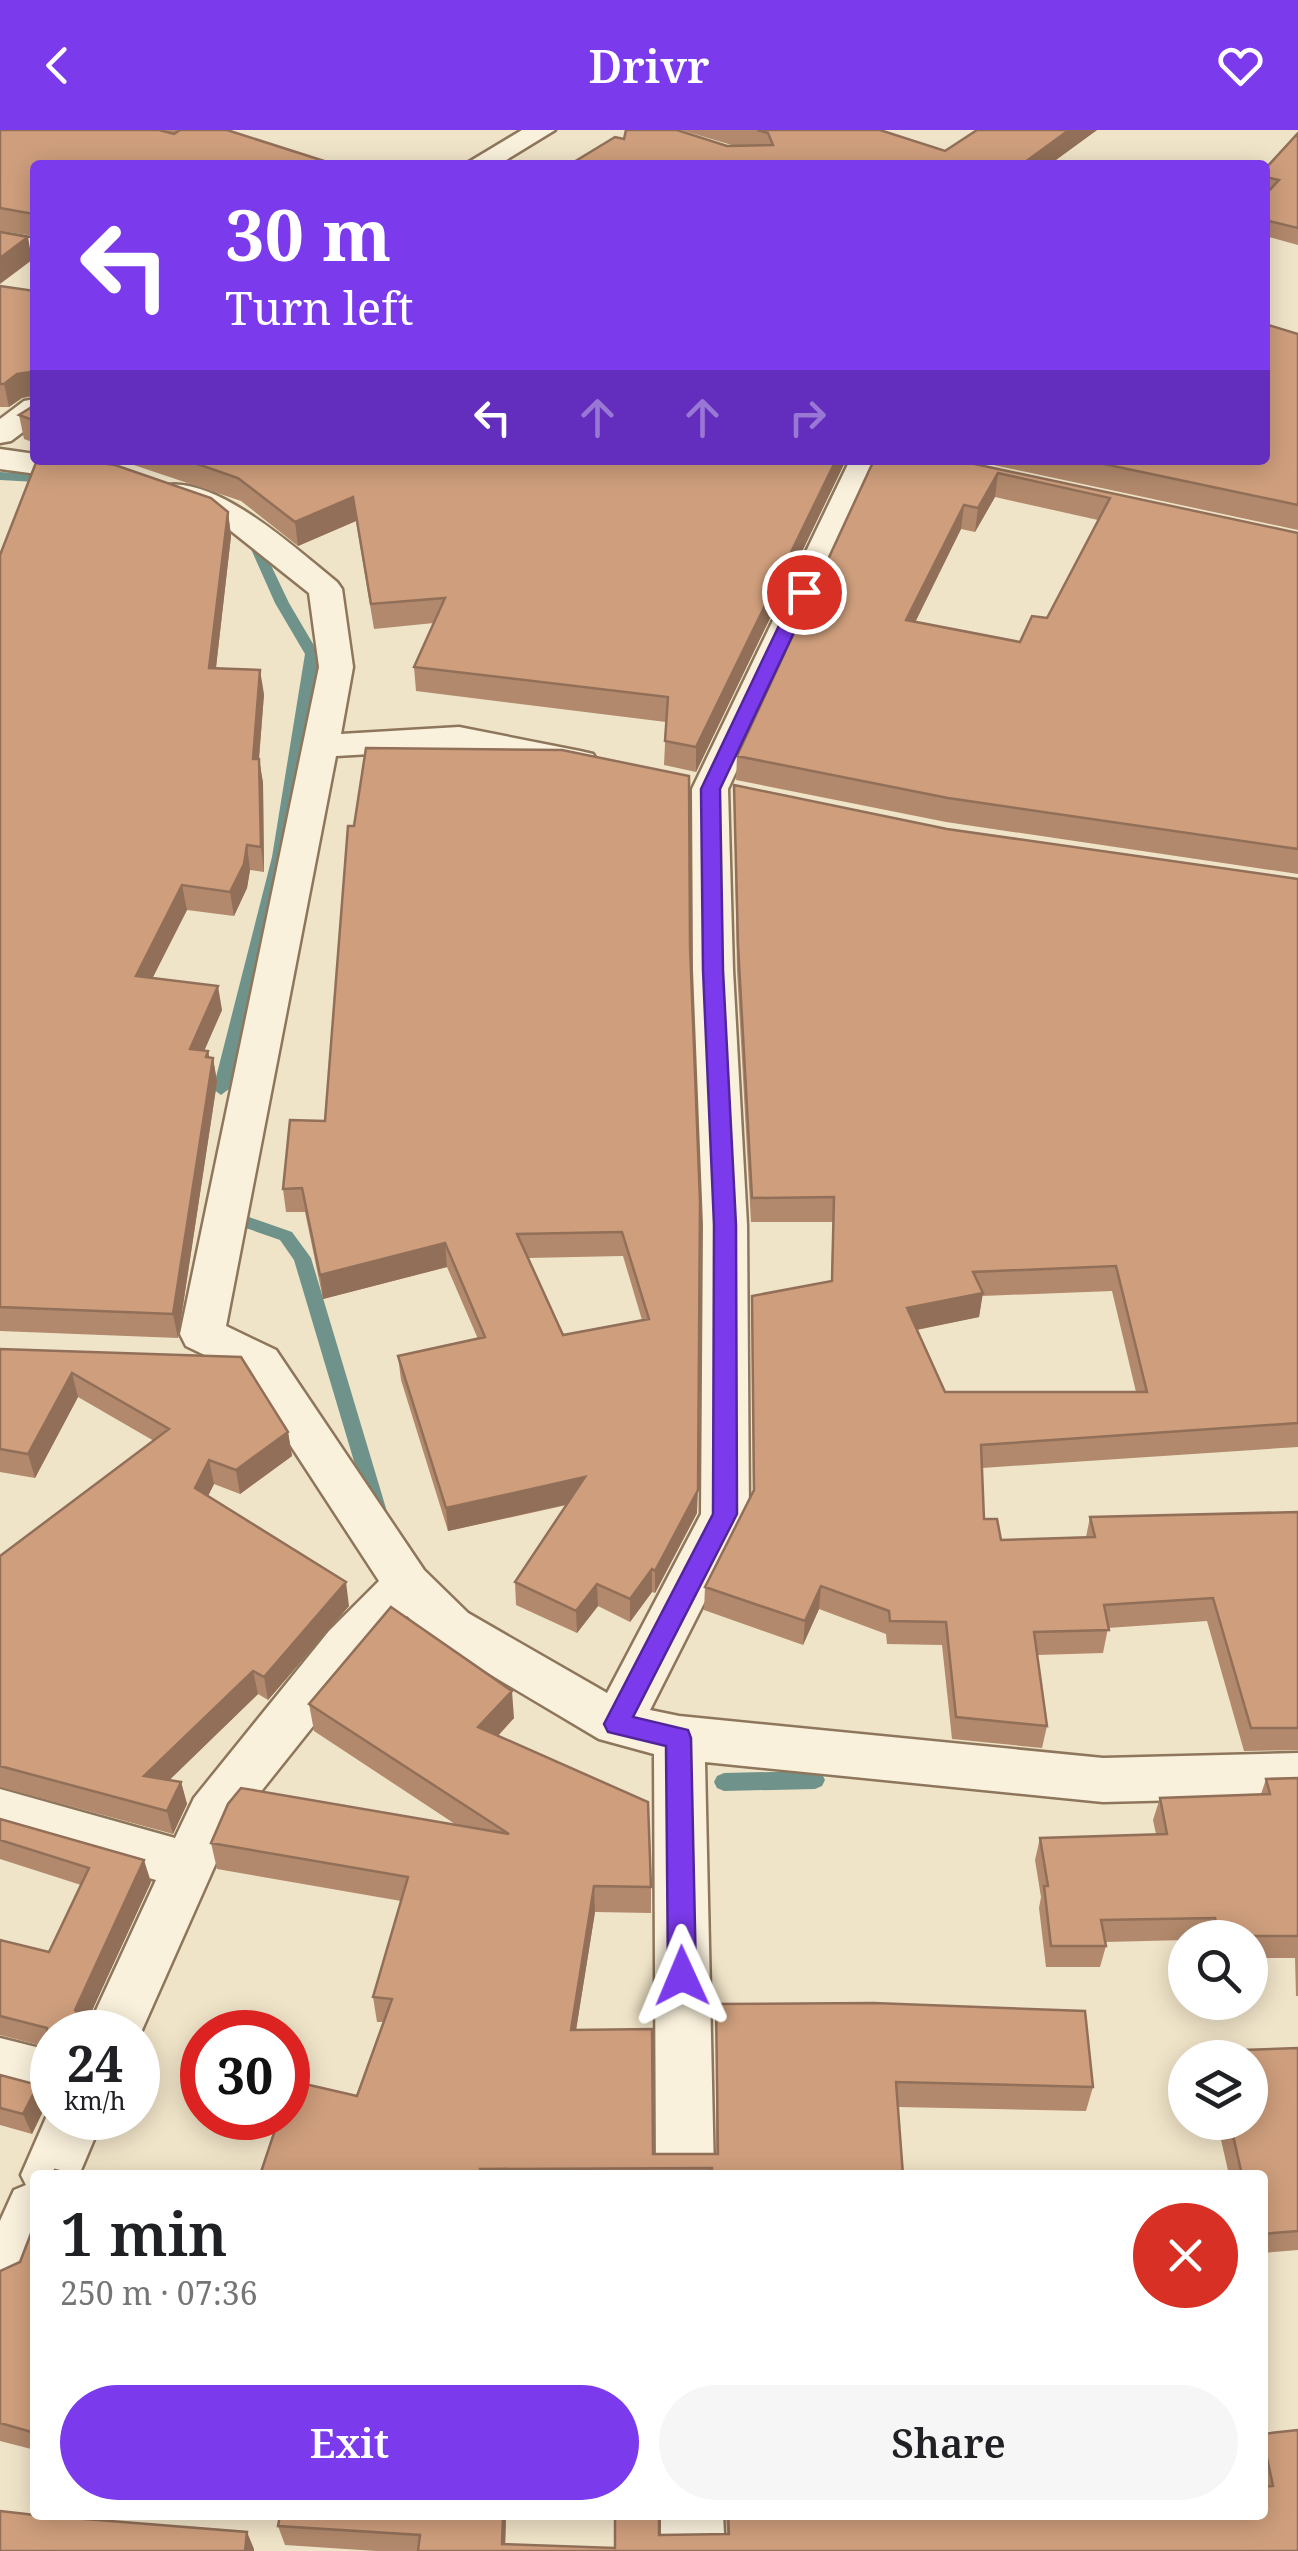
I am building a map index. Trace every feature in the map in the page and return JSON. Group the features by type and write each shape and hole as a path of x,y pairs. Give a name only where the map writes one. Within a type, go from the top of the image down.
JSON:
{"street":[{"path":"487,160 542,130"},
{"path":"0,242 30,247"},
{"path":"0,390 30,393"},
{"path":"0,434 30,412"},
{"path":"0,459 30,463"},
{"path":"44,465 126,476 228,512 325,589 336,667 202,1334 260,1362 407,1584 451,1627 617,1724 678,1738 1103,1780 1298,1774"},
{"path":"617,1724 725,1514 725,1225 713,970 710,789 864,465"},
{"path":"320,746 460,738 614,769"},
{"path":"167,1359 260,1362"},
{"path":"122,2010 212,1814 347,1646 407,1584"},
{"path":"678,1738 685,2170"},
{"path":"0,1812 190,1866"},
{"path":"0,2064 30,2072"},
{"path":"52,2170 65,2140"},
{"path":"0,2265 24,2237 30,2222"},
{"path":"692,2520 693,2551"}],"building":[{"path":"0,130 159,130 174,134 180,130 227,130 321,160 30,160 30,213 0,208"},
{"path":"626,130 677,130 727,146 773,145 768,133 757,130 880,130 945,151 977,130 1069,130 1028,160 577,160 615,137 624,139"},
{"path":"1298,133 1298,228 1270,221 1270,190 1279,180 1270,178 1270,164"},
{"path":"0,232 28,237 0,258"},
{"path":"0,286 30,290 30,372 0,384"},
{"path":"1270,326 1298,334 1298,505 1109,465 1270,465"},
{"path":"35,465 115,465 211,498 228,512 209,668 260,670 253,759 259,759 261,847 247,845 244,864 230,892 182,885 136,976 218,986 190,1049 208,1051 206,1057 213,1058 173,1314 0,1307 0,555"},
{"path":"200,465 834,465 696,747 665,741 668,697 414,667 445,598 371,604 353,497 295,522 238,478"},
{"path":"872,465 979,465 1298,533 1298,849 948,798 737,756","holes":["998,473 1110,498 1047,618 1032,616 1020,642 906,620 964,505 978,508"]},
{"path":"366,748 562,750 689,776 690,946 700,1201 698,1490 655,1571 652,1569 630,1599 597,1584 576,1611 515,1582 585,1477 446,1508 398,1356 485,1337 445,1243 320,1275 302,1188 283,1189 290,1120 325,1121 348,826 354,826","holes":["622,1232 649,1319 563,1335 517,1234"]},
{"path":"734,785 947,829 1298,879 1298,1423 981,1445 984,1519 997,1519 1001,1540 1095,1537 1090,1517 1298,1512 1298,1728 1251,1728 1213,1598 1104,1605 1109,1630 1034,1632 1047,1726 956,1717 946,1622 890,1621 889,1611 821,1586 805,1621 705,1587 754,1490 752,1296 832,1281 834,1197 752,1198","holes":["1116,1266 1147,1392 945,1392 907,1308 983,1293 973,1272"]},
{"path":"0,1349 241,1357 288,1432 236,1470 209,1460 195,1488 346,1582 264,1677 253,1671 144,1776 181,1782 167,1811 0,1766 0,1556 169,1429 72,1373 28,1454 0,1449"},
{"path":"391,1607 512,1691 478,1727 648,1802 651,1887 594,1886 571,2030 652,2029 653,2154 718,2154 716,2004 874,2003 1085,2011 1093,2087 896,2082 903,2170 262,2170 272,2140 310,2140 310,2085 357,2096 392,1999 373,1997 408,1877 211,1843 228,1804 241,1788 509,1834 309,1704"},
{"path":"1298,1778 1298,1936 1268,1936 1268,1920 1101,1920 1106,1946 1051,1946 1044,1886 1048,1886 1040,1838 1167,1834 1160,1798 1270,1794 1266,1779"},
{"path":"0,1819 144,1860 75,2010 30,2010 30,2024 0,2016 0,1940 49,1952 89,1868 0,1840"},
{"path":"1298,2048 1298,2231 1268,2234 1268,2170 1241,2170 1234,2140 1268,2140 1268,2049"},
{"path":"0,2075 30,2083 30,2100 23,2114 0,2108"},
{"path":"30,2236 30,2432 0,2423 0,2271 20,2262"},
{"path":"1298,2430 1298,2551 418,2551 420,2535 278,2526 279,2520 503,2520 502,2544 615,2548 615,2520 659,2520 659,2535 729,2534 728,2520 1268,2520 1268,2486 1273,2486 1268,2433"},
{"path":"0,2511 30,2514 30,2520 97,2520 247,2532 245,2551 0,2551"}],"waterway":[{"path":"0,476 54,479"},
{"path":"221,1089 279,857 312,654 282,603 253,540"},
{"path":"226,1215 286,1236 302,1258 379,1515"},
{"path":"724,1782 815,1780"}],"route":[{"path":"682,1976 678,1738 617,1724 725,1514 725,1225 713,970 710,789 804,592"}]}
